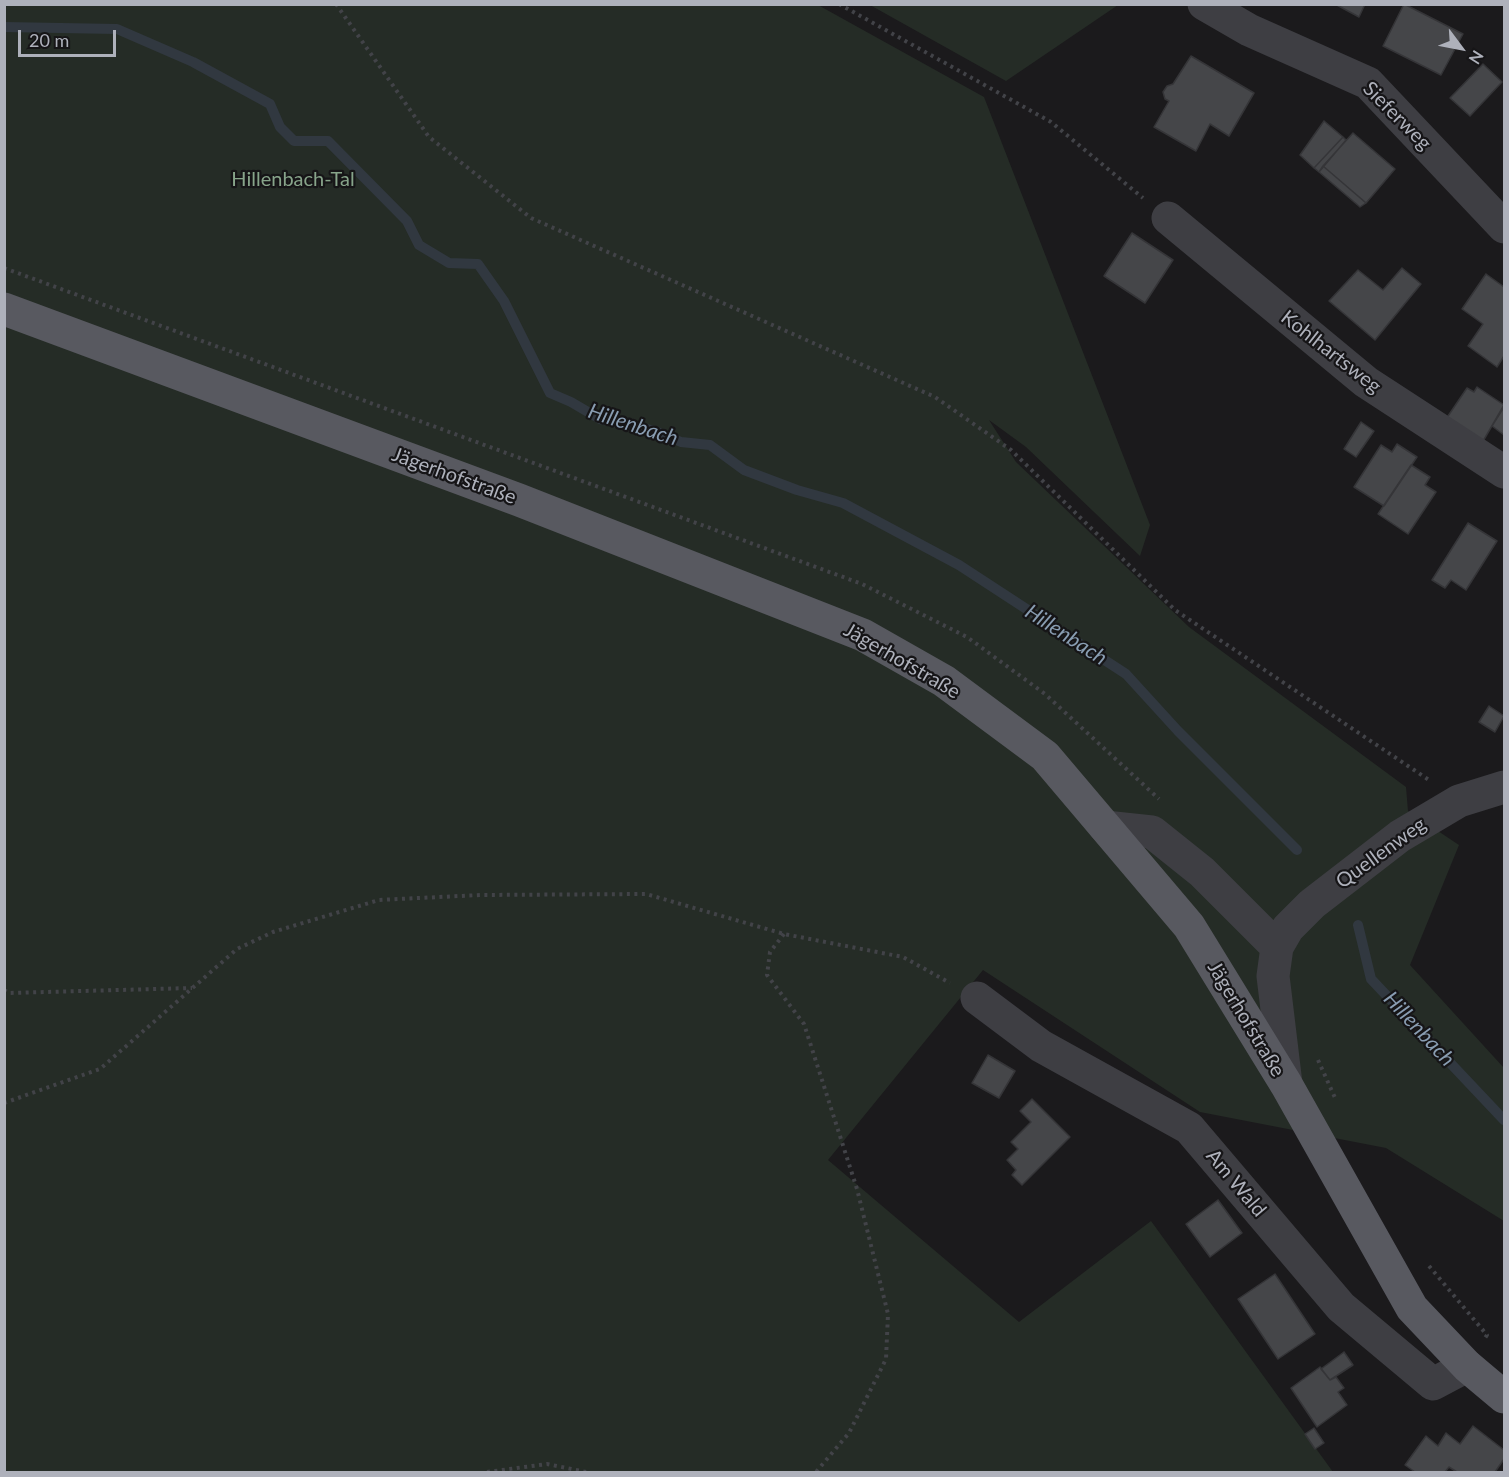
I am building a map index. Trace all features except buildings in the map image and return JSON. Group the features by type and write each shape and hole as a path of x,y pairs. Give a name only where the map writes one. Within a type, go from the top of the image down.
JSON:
{"main road":[{"name":"Jägerhofstraße","path":"4,309 519,500 863,635 944,681 1045,756 1190,926 1286,1084 1412,1308 1467,1366 1504,1397"}],"street":[{"name":"Sieferweg","path":"1204,4 1249,30 1368,83 1504,226"},
{"name":"Kohlhartsweg","path":"1168,218 1366,382 1504,472"},
{"name":"Quellenweg","path":"1286,1084 1273,976 1276,947 1288,928 1312,904 1400,836 1459,801 1504,787"},
{"path":"1105,826 1152,831 1202,872 1276,947"},
{"name":"Am Wald","path":"977,998 1041,1046 1190,1128 1341,1307 1433,1384 1467,1366"}],"path":[{"path":"336,4 429,137 531,218 935,397 1011,450 1175,610 1459,801"},
{"path":"839,4 1051,122 1168,218"},
{"path":"4,268 862,584 967,637 1045,694 1163,802"},
{"path":"4,1103 100,1069 237,949 273,932 379,900 480,895 646,894 784,934 903,957 977,998"},
{"path":"784,934 770,952 767,975 804,1024 857,1189 888,1314 886,1359 849,1433 816,1473"},
{"path":"4,990 9,993 193,988"},
{"path":"1316,1055 1338,1105"},
{"path":"1426,1263 1487,1335 1467,1366"},
{"path":"487,1473 547,1464 586,1473"}],"green space":[{"name":"Hillenbach-Tal","path":"4,5 818,5 984,97 1150,525 1140,556 1026,447 989,420 1016,462 1189,627 1406,787 1408,811 1459,845 1410,965 1504,1068 1504,1221 1386,1148 1200,1112 983,970 828,1160 1019,1322 1151,1221 1333,1472 5,1472"},
{"path":"870,5 1118,5 1006,81"}],"waterway":[{"name":"Hillenbach","path":"4,27 117,29 193,62 270,104 280,127 294,141 328,141 407,221 419,245 449,263 478,264 504,301 550,393 600,419 655,431 681,442 710,445 744,470 797,490 843,503 959,565 1126,674 1178,731 1297,850"},
{"name":"Hillenbach","path":"1358,925 1371,979 1504,1120"}]}
